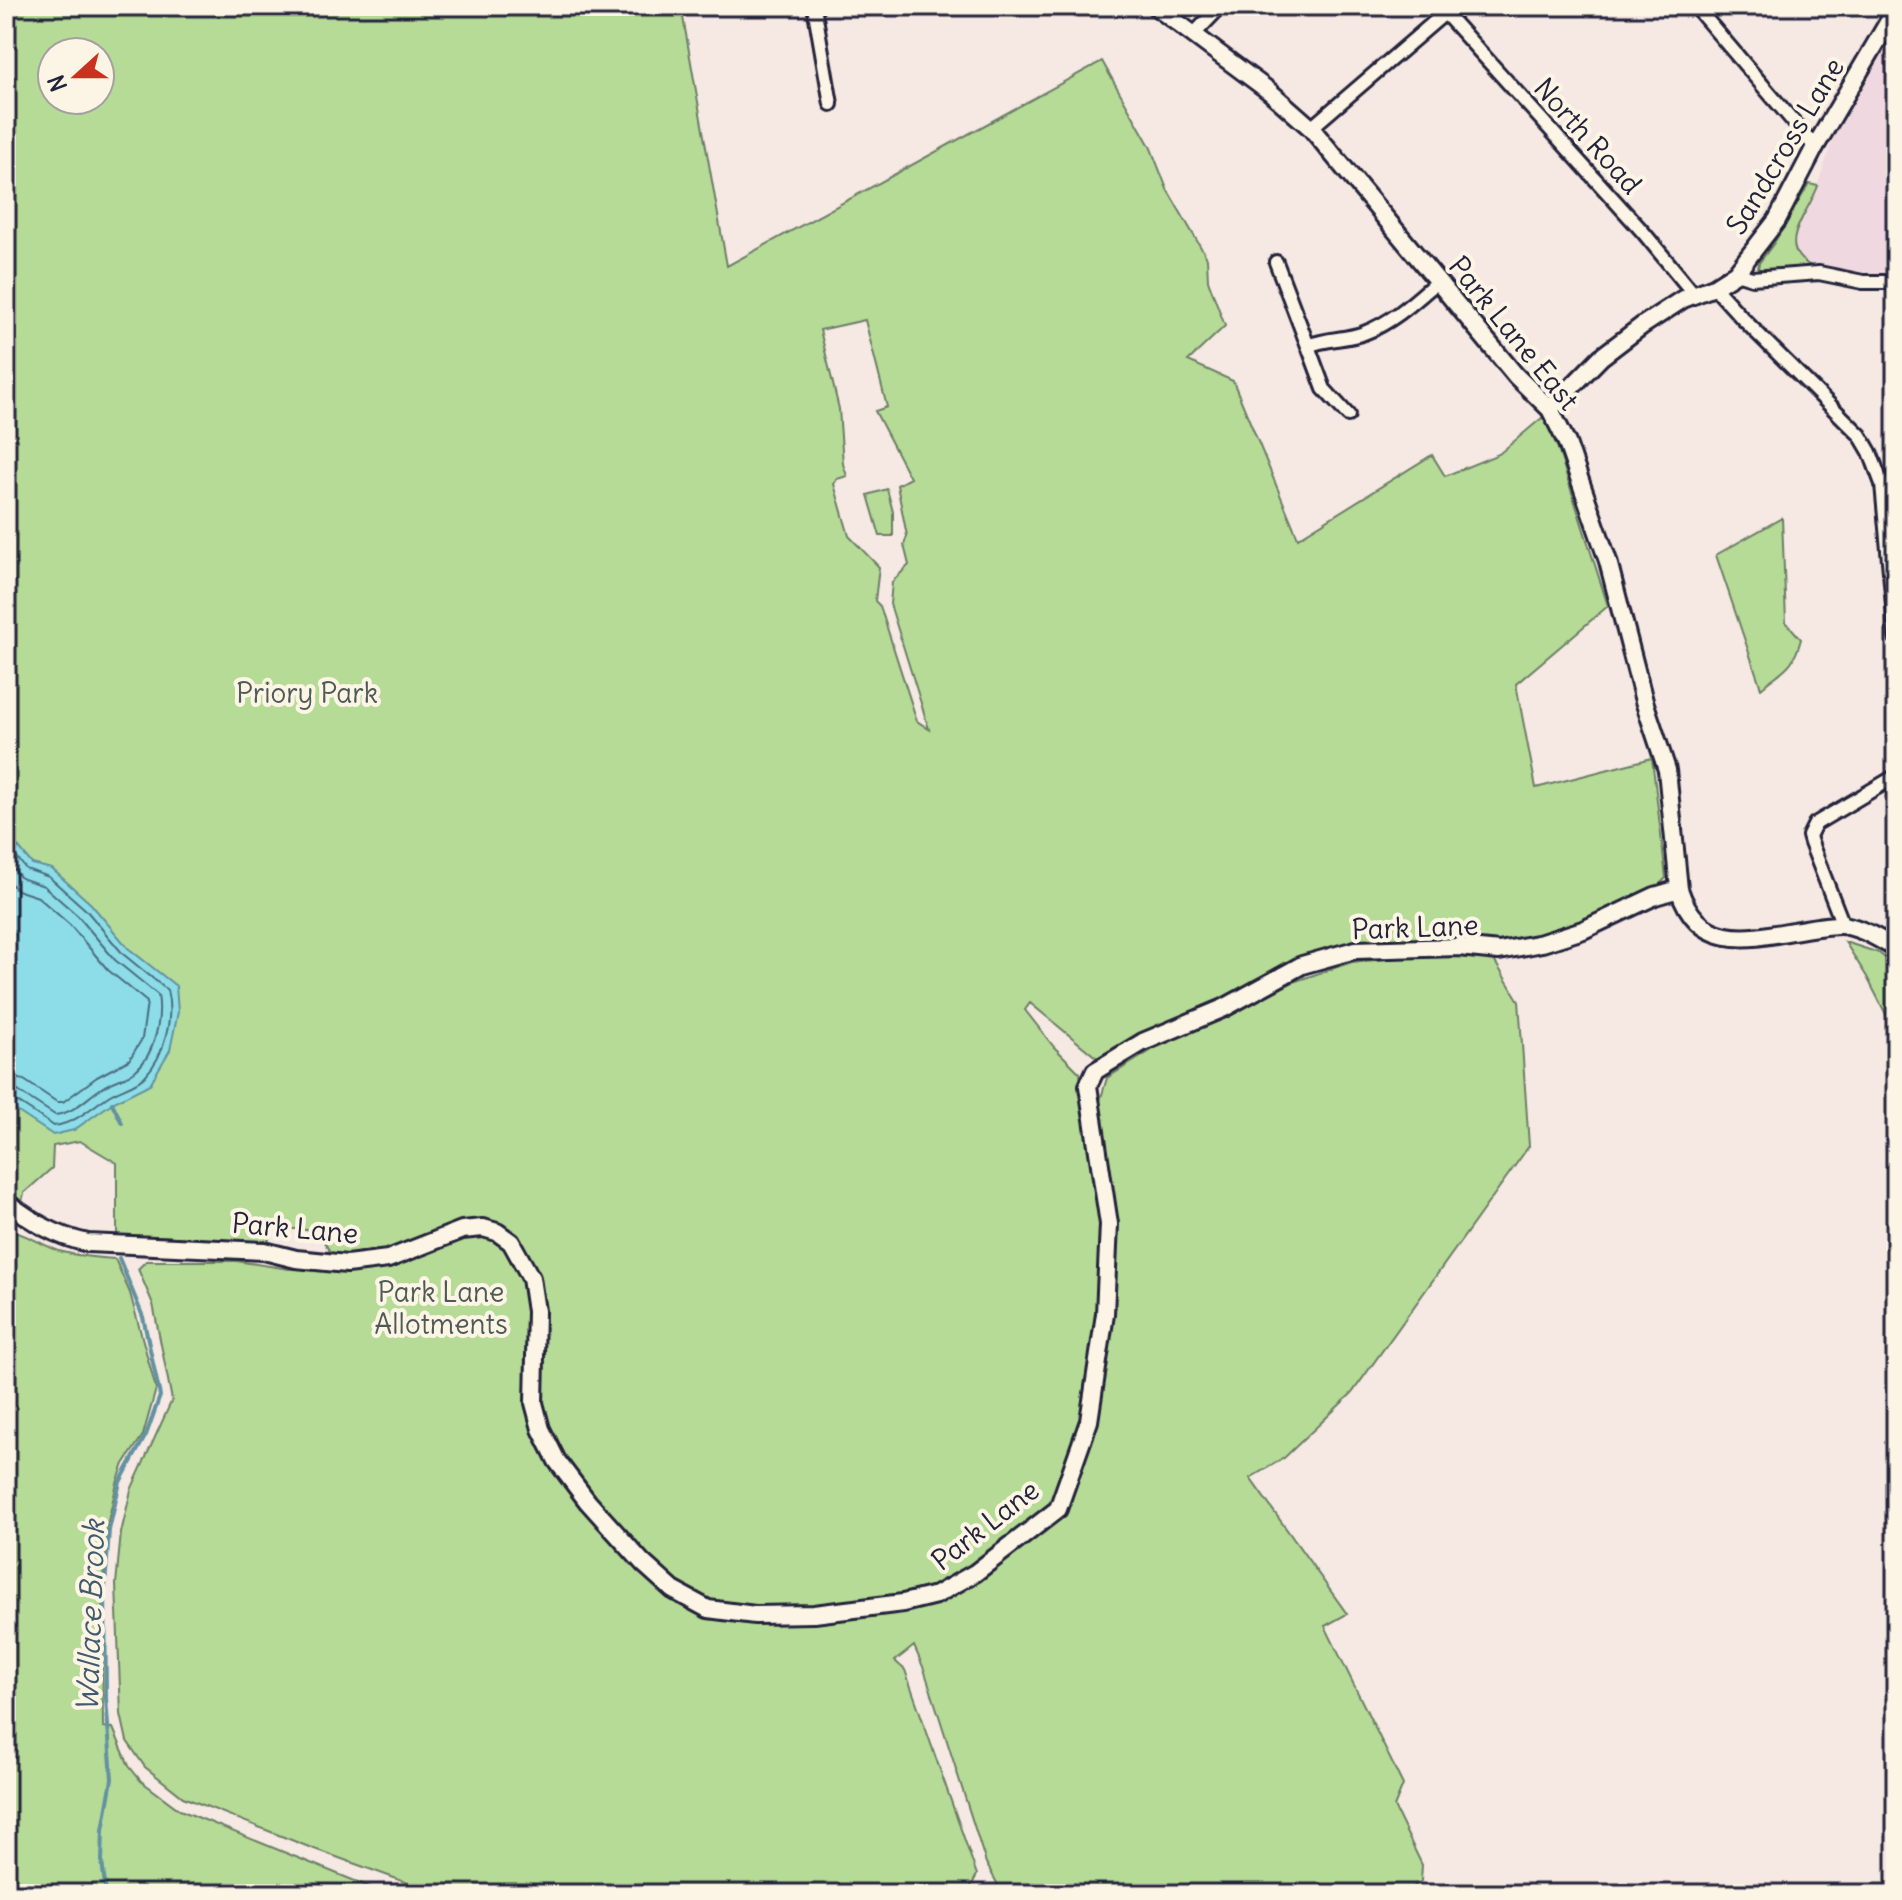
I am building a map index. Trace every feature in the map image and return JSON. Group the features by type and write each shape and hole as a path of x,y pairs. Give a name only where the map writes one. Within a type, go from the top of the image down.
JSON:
{"street":[{"path":"814,6 831,104"},
{"name":"Park Lane East","path":"1155,6 1195,33 1311,128 1516,376 1550,409 1567,443 1608,561 1644,701 1667,770 1679,889"},
{"path":"1195,33 1221,6"},
{"path":"1695,6 1815,147"},
{"name":"Sandcross Lane","path":"1550,409 1601,357 1643,325 1736,273 1777,220 1815,147 1896,9"},
{"path":"1311,128 1449,10"},
{"name":"North Road","path":"1449,10 1694,294"},
{"path":"1276,262 1324,389 1348,415"},
{"path":"1736,273 1752,278 1819,273 1863,282 1896,282"},
{"path":"1308,346 1361,335 1377,328 1393,319 1438,281"},
{"path":"1714,287 1860,435 1870,452 1882,484 1896,638"},
{"path":"1843,925 1811,843 1811,830 1815,824 1896,776"},
{"path":"1679,889 1693,917 1712,933 1722,936 1735,938 1843,925 1896,949"},
{"name":"Park Lane","path":"6,1202 41,1228 88,1243 227,1248 347,1264 388,1259 462,1230 483,1228 497,1232 511,1242 531,1278 536,1311 534,1403 541,1429 557,1461 588,1502 653,1572 673,1590 708,1609 755,1615 814,1614 903,1603 936,1595 975,1573 1058,1509 1089,1421 1105,1314 1109,1224 1088,1086 1095,1071 1143,1042 1224,1008 1302,965 1355,950 1459,947 1499,951 1542,943 1583,930 1655,896 1679,889"}],"shaded area":[{"path":"1896,26 1896,276 1811,266 1800,260 1794,251 1793,238 1815,193 1834,136"}],"green space":[{"path":"6,6 681,6 727,266 1102,61 1150,146 1167,189 1207,258 1208,280 1225,326 1188,361 1233,381 1298,538 1432,455 1445,476 1499,454 1543,417 1553,433 1608,606 1516,684 1536,788 1652,758 1666,878 1649,894 1553,931 1506,942 1352,941 1292,962 1097,1058 1030,1003 1025,1010 1054,1047 1080,1073 1103,1209 1100,1313 1090,1379 1103,1385 1114,1306 1097,1111 1107,1078 1178,1034 1241,1009 1293,982 1352,962 1413,957 1492,957 1519,1001 1529,1146 1352,1393 1284,1458 1250,1478 1347,1614 1325,1626 1403,1785 1394,1807 1422,1865 1421,1881 1404,1894 1040,1894 1033,1883 1003,1894 986,1863 914,1646 895,1661 905,1670 977,1875 967,1894 438,1894 183,1797 145,1767 127,1741 121,1714 116,1584 121,1533 131,1490 172,1400 153,1304 138,1269 146,1261 236,1261 289,1269 341,1269 317,1231 272,1227 267,1246 163,1236 117,1236 117,1163 80,1141 53,1146 52,1168 24,1193 21,1206 6,1192","holes":["865,320 887,407 875,411 910,478 897,485 909,565 892,582 890,604 929,729 917,721 880,606 875,601 879,567 849,536 834,484 837,479 847,476 843,464 839,409 820,330"]},
{"path":"1809,184 1818,186 1794,240 1800,258 1811,266 1764,272 1758,268 1759,263"},
{"path":"887,489 893,512 893,536 880,536 868,495"},
{"path":"1782,518 1786,622 1801,639 1791,663 1761,688 1716,555"},
{"path":"1845,942 1879,953 1896,967 1896,1034 1867,977"},
{"path":"6,1230 59,1251 115,1259 130,1293 156,1389 143,1435 124,1464 117,1483 106,1530 102,1600 103,1727 113,1728 129,1766 141,1781 180,1810 387,1894 6,1894"}],"water":[{"path":"6,832 32,864 52,869 91,904 128,948 176,986 178,1012 170,1050 150,1084 112,1103 74,1130 53,1135 6,1104"}],"waterway":[{"path":"112,1103 122,1123"},
{"name":"Wallace Brook","path":"106,1894 102,1861 103,1830 112,1779 106,1698 105,1587 109,1530 120,1482 146,1435 160,1396 143,1317 119,1258"}],"park label":[{"name":"Priory Park","path":"307,693"},
{"name":"Park Lane Allotments","path":"441,1308"}]}
